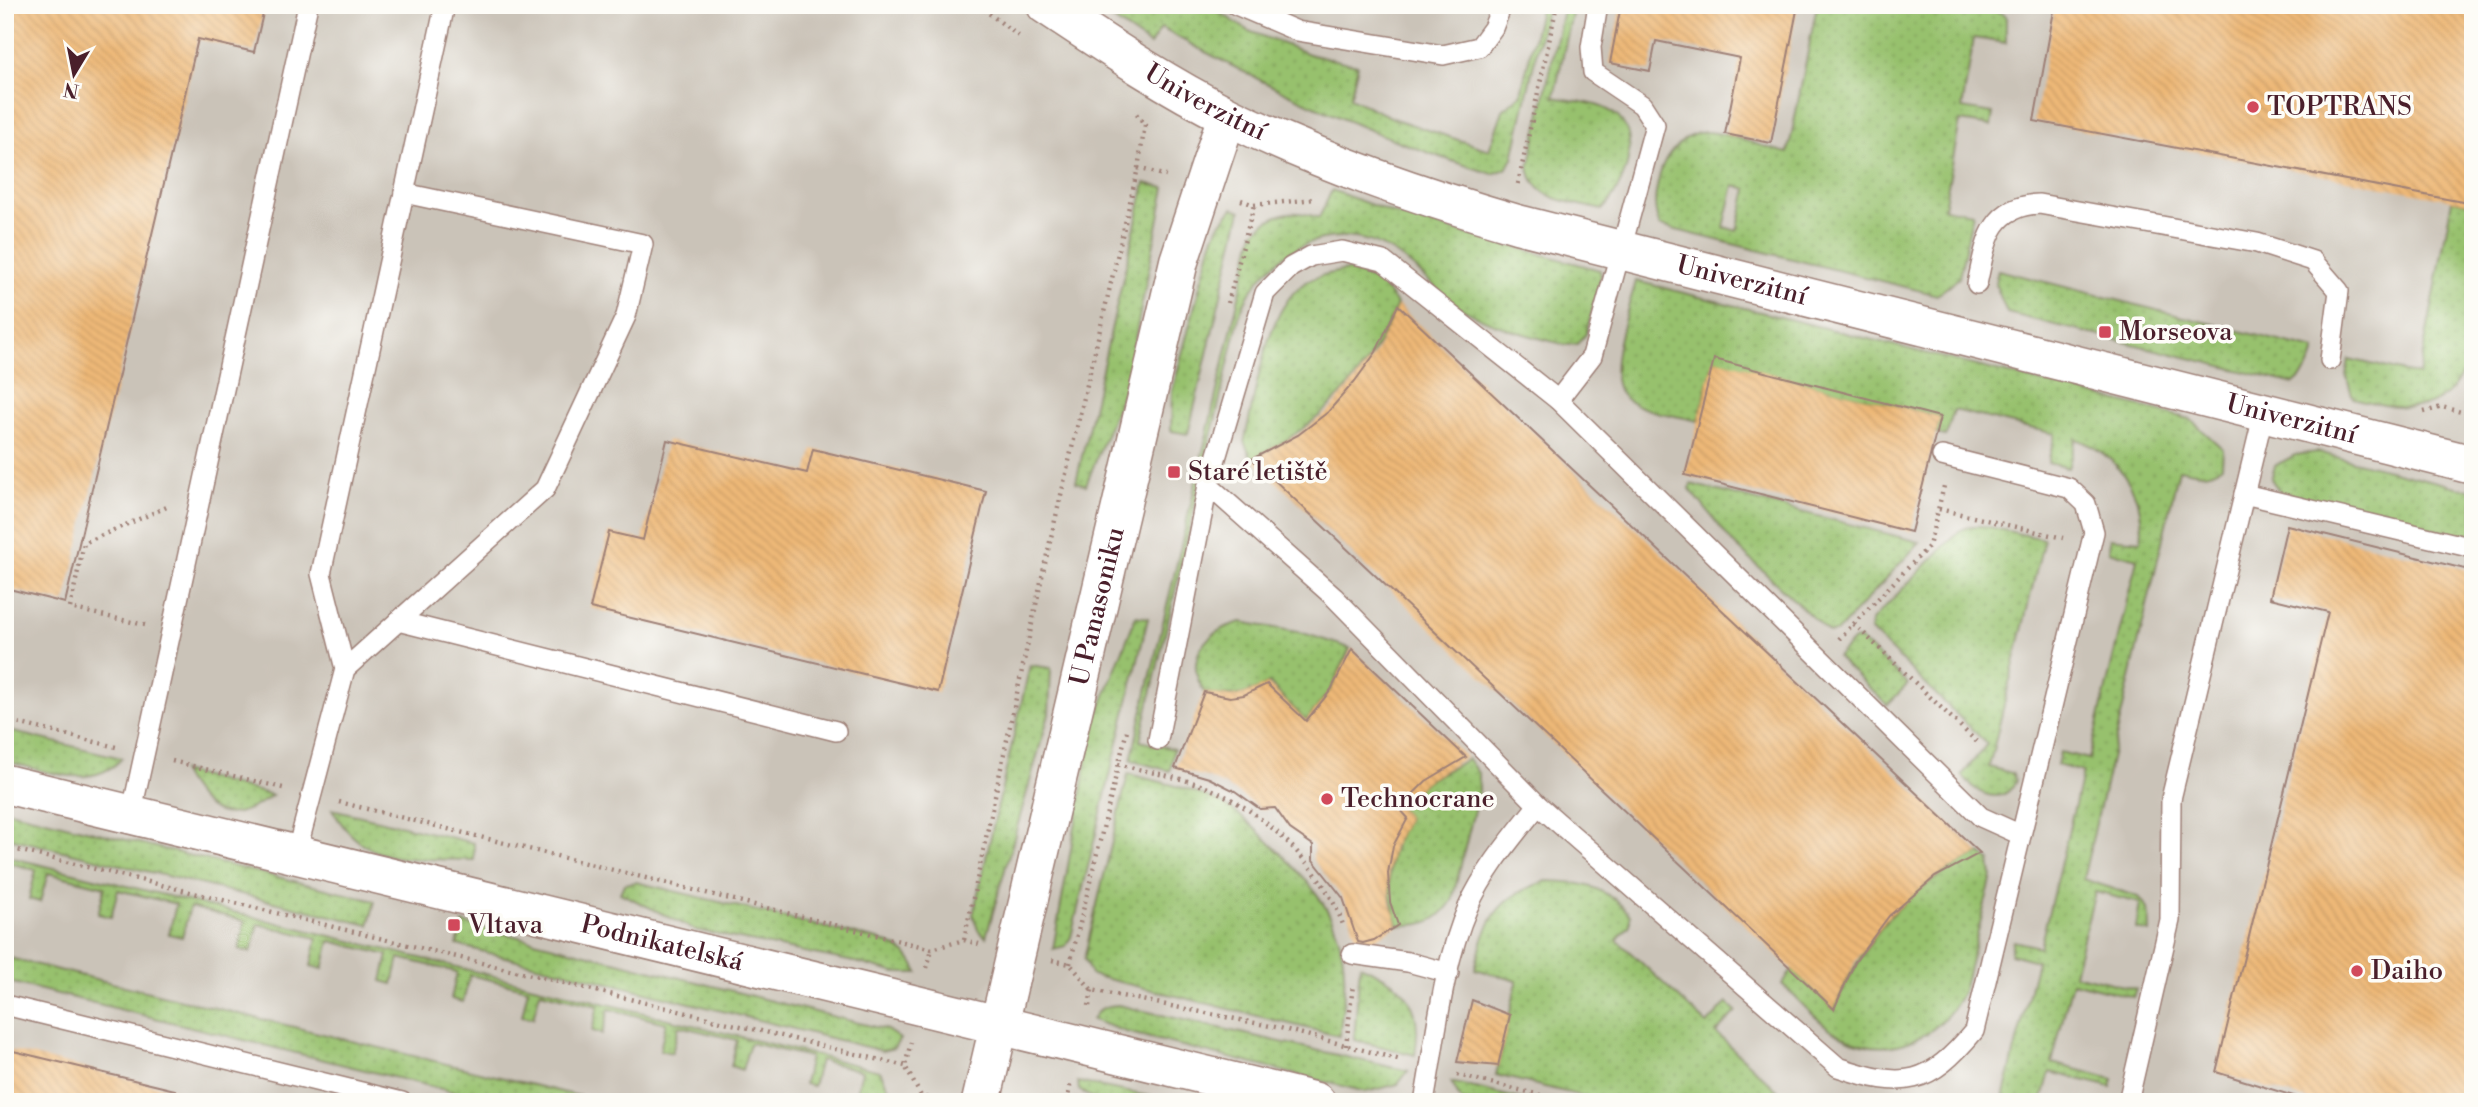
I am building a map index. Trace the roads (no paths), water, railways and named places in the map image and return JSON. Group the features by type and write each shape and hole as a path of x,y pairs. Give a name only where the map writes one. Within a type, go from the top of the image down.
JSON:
{"street":[{"name":"Univerzitní","path":"1046,5 1143,69 1227,116 1329,162 1418,195 1622,251 2473,464"},
{"name":"U Panasoniku","path":"981,1102 1179,261 1227,116"},
{"name":"Podnikatelská","path":"5,784 1316,1102"}],"lane":[{"path":"131,815 308,5"},
{"path":"296,854 345,669 321,574 445,5"},
{"path":"1236,5 1297,31 1443,55 1479,47 1493,28 1502,5"},
{"path":"1558,400 1592,356 1655,125 1642,105 1593,72 1591,47 1598,5"},
{"path":"345,669 545,489 626,316 643,244 404,192"},
{"path":"1977,284 1988,237 2002,217 2019,205 2039,204 2258,243 2313,261 2339,291 2330,360"},
{"path":"1158,740 1208,485 1265,293 1291,267 1311,257 1342,251 1383,261 1558,400 1981,817 2021,835"},
{"path":"2128,1102 2170,919 2171,800 2264,412"},
{"path":"1208,485 1334,597 1538,806 1838,1067 1878,1081 1919,1077 1948,1061 1974,1031 2092,545 2094,527 2090,512 2072,490 1946,457"},
{"path":"2244,494 2473,548"},
{"path":"398,621 836,731"},
{"path":"1424,1102 1448,973 1468,908 1492,863 1538,806"},
{"path":"1352,954 1408,961 1448,973"},
{"path":"5,1005 401,1102"}],"place":[{"name":"TOPTRANS","path":"2253,107"},
{"name":"Morseova","path":"2105,332"},
{"name":"Staré letiště","path":"1174,472"},
{"name":"Technocrane","path":"1327,799"},
{"name":"Vltava","path":"454,925"},
{"name":"Daiho","path":"2357,971"}]}
